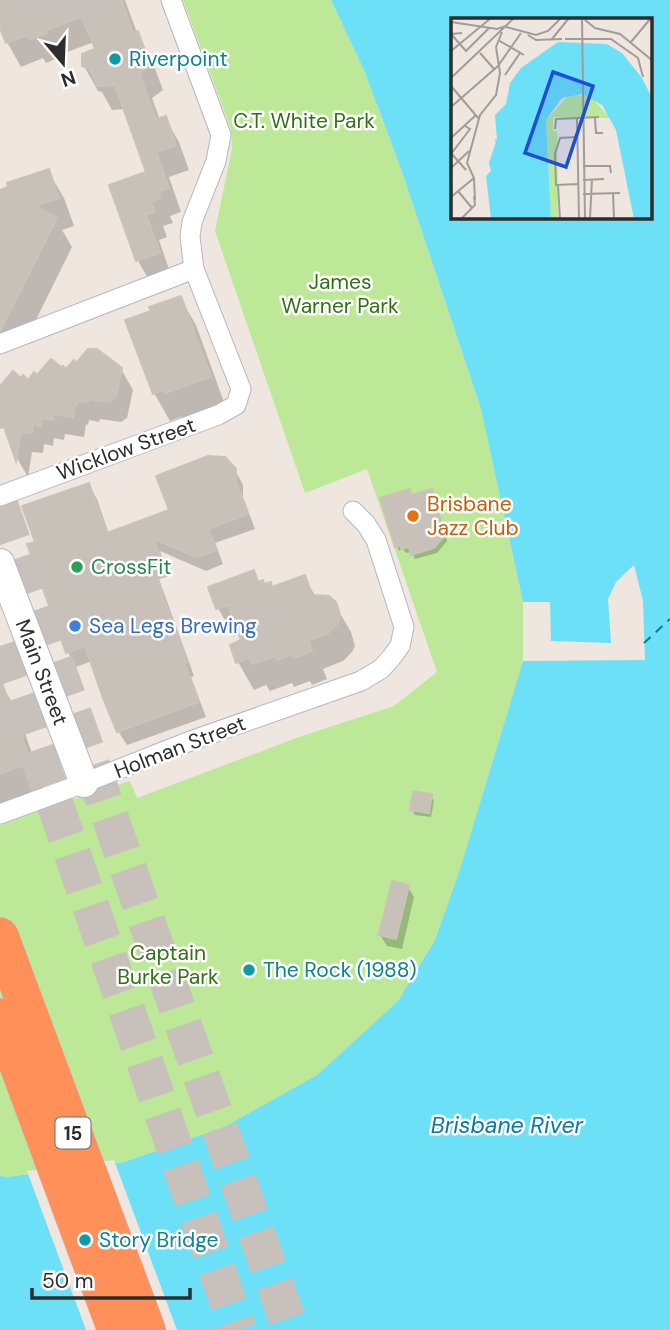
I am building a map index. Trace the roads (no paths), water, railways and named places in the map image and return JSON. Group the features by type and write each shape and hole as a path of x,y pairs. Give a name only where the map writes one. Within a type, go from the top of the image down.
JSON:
{"highway":[{"name":"15","path":"0,936 147,1330"},
{"name":"15","path":"0,1017 116,1330"}],"street":[{"path":"0,344 194,269 190,237 192,222 216,161 221,135 171,0"},
{"name":"Wicklow Street","path":"0,496 218,415 236,405 241,389 194,269"},
{"name":"Holman Street","path":"0,814 185,743 361,681 381,669 400,646 404,627 376,540 366,524 353,511"},
{"name":"Main Street","path":"0,563 84,783"}],"water":[{"name":"Brisbane River","path":"331,0 670,0 670,1330 0,1330 0,1176 124,1162 224,1127 317,1075 398,1001 435,940 460,869 523,661 523,602 481,409 400,166 364,70"}],"tunnel":[{"path":"0,506 291,1330"},
{"path":"0,646 238,1330"}],"place":[{"name":"Riverpoint","path":"115,59"},
{"name":"Brisbane Jazz Club","path":"413,516"},
{"name":"CrossFit","path":"77,567"},
{"name":"Sea Legs Brewing","path":"75,626"},
{"name":"The Rock (1988)","path":"249,970"},
{"name":"Story Bridge","path":"85,1240"}],"park label":[{"name":"C.T. White Park","path":"304,121"},
{"name":"James Warner Park","path":"340,294"},
{"name":"Captain Burke Park","path":"168,965"}]}
